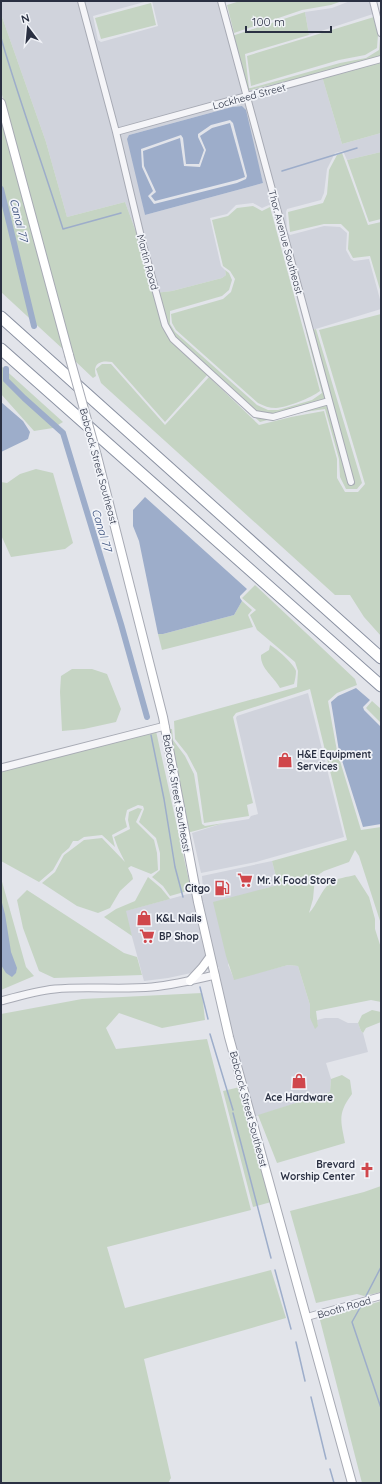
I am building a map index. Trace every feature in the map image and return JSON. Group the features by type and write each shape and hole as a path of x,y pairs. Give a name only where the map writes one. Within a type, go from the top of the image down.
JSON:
{"highway":[{"path":"1,317 381,658"},
{"path":"1,349 381,686"}],"main road":[{"name":"Babcock Street Southeast","path":"1,103 97,456 165,726 192,872 229,1037 352,1483"},
{"path":"190,981 210,957"}],"street":[{"name":"Martin Road","path":"80,1 116,132 142,241 165,325 173,339 255,414 273,417 329,401"},
{"name":"Thor Avenue Southeast","path":"221,1 351,482"},
{"path":"373,1 381,33"},
{"name":"Lockheed Street","path":"116,132 381,59"},
{"path":"1,768 165,726"},
{"path":"1,1001 55,989 126,989 153,987 215,975"},
{"name":"Booth Road","path":"307,1317 381,1296"}],"shaded area":[{"path":"1,1 148,1 93,16 98,40 101,42 158,26 152,1 230,1 226,2 225,5 242,92 321,73 342,144 381,133 381,152 347,160 343,151 335,153 327,169 324,193 321,200 287,209 286,212 287,229 290,235 324,226 340,227 347,233 346,250 351,259 354,261 369,259 381,303 381,309 306,332 272,207 269,205 262,208 253,203 236,205 227,214 210,218 221,266 225,270 226,275 222,278 172,291 155,293 142,248 125,202 67,217 46,142 1,14","holes":["242,106 263,183 145,215 129,135 232,107"]},
{"path":"350,1 372,1 373,14 309,35 305,12 332,8"},
{"name":"H&E Equipment Services","path":"308,693 344,837 256,862 201,873 192,833 224,823 249,819 251,816 258,814 236,718 237,716"},
{"path":"272,861 278,885 260,890 228,965 234,979 288,965 298,966 310,1005 310,1018 318,1026 317,1020 325,1018 338,1018 348,1023 358,1023 363,1033 368,1052 326,1063 331,1079 330,1092 251,1118 218,974 219,967 168,978 144,981 125,911 203,890 202,876"}],"green space":[{"path":"240,1 342,1 331,5 302,10 234,33 227,5"},
{"path":"151,3 156,25 101,39 95,18"},
{"path":"305,12 309,35 245,54 249,88 340,63 366,58 379,50 381,28 381,133 342,144 321,73 242,92 231,31 233,35 235,35"},
{"path":"1,14 46,142 67,217 125,202 142,248 155,293 172,291 222,278 226,275 225,270 229,273 232,280 229,290 222,296 170,311 170,324 175,332 257,405 268,410 278,410 312,400 322,393 306,332 316,329 362,483 357,489 346,489 340,477 339,459 325,409 290,414 260,422 208,374 165,422 112,362 98,363 95,368 96,376 93,378 73,359 1,91"},
{"path":"374,17 378,35 377,48 365,55 339,60 251,86 247,56"},
{"path":"1,114 65,351 1,292"},
{"path":"381,152 381,219 369,222 347,160"},
{"path":"342,153 368,225 381,222 381,293 370,256 353,258 348,249 349,232 341,224 324,224 290,232 288,212 323,203 327,194 329,170 337,155"},
{"path":"253,206 262,211 270,207 320,391 299,402 276,408 267,407 258,403 176,330 172,323 171,314 223,299 231,292 235,279 230,271 223,266 212,220 228,216 237,208"},
{"path":"381,314 381,636 364,617 350,595 335,595 101,383 96,369 102,364 111,364 165,425 209,377 259,425 324,411 337,459 337,478 345,492 358,492 365,484 319,330"},
{"path":"1,366 63,422 53,428 34,431 1,394"},
{"path":"36,469 53,473 73,543 65,549 11,557 1,535 1,482 7,483 20,474"},
{"path":"255,585 355,679 357,685 337,693 328,701 337,751 361,830 381,827 381,924 359,856 355,850 349,862 324,871 315,877 313,899 309,913 330,883 355,875 369,897 375,919 375,929 381,948 381,1002 371,1000 316,1011 318,1026 315,1029 310,1018 310,1005 298,966 288,965 234,980 226,956 213,902 278,885 272,861 347,840 310,689 236,713 233,717 253,803 247,805 249,816 204,823 197,773 187,754 175,739 174,721 297,687 298,671 295,662 257,630 250,615 256,610 242,598"},
{"path":"242,601 252,610 248,615 253,627 162,650 158,634 163,634 234,615"},
{"path":"270,645 284,656 295,668 296,673 294,684 280,688 265,668 261,660 261,655 269,650"},
{"path":"72,669 92,669 107,674 121,709 116,722 84,729 62,731 60,692 61,676"},
{"path":"372,701 381,709 381,723 366,708"},
{"path":"168,729 172,729 173,740 185,756 194,774 202,824 205,826 224,823 187,833"},
{"path":"156,731 191,890 170,896 163,886 152,877 160,870 160,853 156,838 139,822 144,809 143,806 138,805 127,810 125,819 127,827 112,835 115,847 102,835 84,837 78,841 73,841 69,848 62,854 53,870 39,882 1,861 1,771"},
{"path":"138,808 142,809 136,822 154,840 157,853 158,870 151,874 131,866 128,868 133,879 120,891 110,908 98,913 77,906 42,883 55,872 64,855 84,840 102,838 125,862 114,837 130,829 128,820 129,812"},
{"path":"148,877 161,888 170,899 126,911 132,936 104,917 116,909 135,901"},
{"path":"1,878 26,967 34,976 1,990"},
{"path":"27,890 124,953 137,957 142,975 54,978 39,971 23,928 17,900"},
{"path":"202,993 205,1020 162,1028 119,1013 106,1028 116,1049 207,1039 251,1210 107,1247 125,1308 271,1270 286,1318 144,1359 171,1478 168,1483 1,1483 1,1014 82,999"},
{"path":"372,1010 381,1012 381,1022 366,1028 363,1033 358,1023 362,1015"},
{"path":"342,1075 350,1080 352,1094 344,1107 341,1118 345,1143 277,1163 258,1115 330,1092 331,1079"},
{"path":"240,1087 271,1202 253,1207 223,1091"},
{"path":"381,1186 381,1292 364,1296 357,1294 316,1303 290,1211 364,1192"},
{"path":"381,1301 381,1483 362,1483 320,1320"}],"water":[{"path":"242,106 246,110 263,183 145,215 127,139 129,135 232,107","holes":["230,120 233,123 247,176 246,179 237,183 154,204 148,196 153,191 142,167 141,149 181,135 183,138 186,164 199,164 204,150 198,134 211,125"]},
{"path":"230,123 245,177 155,201 151,196 156,192 144,166 143,151 180,138 184,166 200,167 206,150 200,136 212,128"},
{"path":"1,402 23,421 30,432 28,439 1,452"},
{"path":"145,497 247,589 240,596 242,601 234,615 163,634 158,634 139,541 133,526 133,510"},
{"path":"356,688 370,700 363,707 364,710 381,727 381,824 363,827 339,751 331,702 338,696"},
{"path":"1,899 11,952 17,968 16,973 12,977 6,973 1,965"}],"waterway":[{"path":"1,38 63,229 121,213"},
{"path":"282,171 357,148"},
{"name":"Canal 77","path":"1,189 34,326"},
{"name":"Canal 77","path":"6,369 6,380 63,433 121,624 147,717"},
{"path":"151,735 164,799 175,867 183,897"},
{"path":"200,987 208,1019"},
{"path":"210,1034 233,1110"},
{"path":"233,1113 271,1258"},
{"path":"366,1296 381,1267"},
{"path":"275,1270 291,1329"},
{"path":"361,1306 352,1322 381,1408"},
{"path":"296,1342 305,1381"},
{"path":"311,1397 326,1459"},
{"path":"330,1469 334,1483"}],"place":[{"name":"H&E Equipment Services","path":"285,760"},
{"name":"Mr. K Food Store","path":"245,880"},
{"name":"Citgo","path":"222,888"},
{"name":"K&L Nails","path":"144,918"},
{"name":"BP Shop","path":"147,936"},
{"name":"Ace Hardware","path":"299,1081"},
{"name":"Brevard Worship Center","path":"367,1170"}]}
